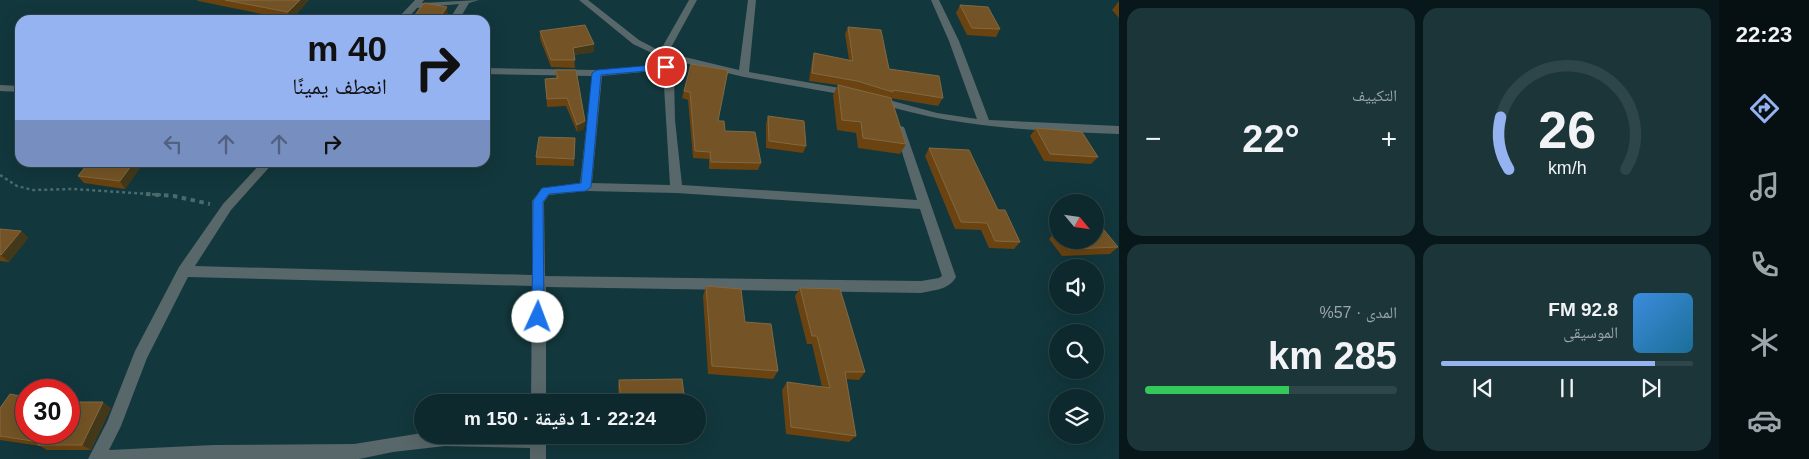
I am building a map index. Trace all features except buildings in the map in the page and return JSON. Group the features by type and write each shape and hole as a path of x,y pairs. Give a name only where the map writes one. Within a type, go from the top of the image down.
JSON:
{"street":[{"path":"406,15 418,3 475,0"},
{"path":"583,0 636,42 662,54 744,74 863,96 892,106 952,120 1040,128 1119,130"},
{"path":"676,189 670,120 669,74 662,54 693,0"},
{"path":"744,74 752,0"},
{"path":"935,0 954,41 984,122"},
{"path":"457,15 464,2"},
{"path":"490,71 597,73 666,67"},
{"path":"586,187 597,73"},
{"path":"0,100 4,89"},
{"path":"184,271 539,281 921,287 943,284 949,277 892,106"},
{"path":"96,459 113,426 140,356 184,271 228,207 264,167"},
{"path":"538,394 538,201 546,191 586,187 676,189 924,205"},
{"path":"96,459 213,452 306,456 354,452 414,442"},
{"path":"538,444 538,459"}],"path":[{"path":"0,176 17,186 33,190 72,189 174,196 228,207"}],"route":[{"path":"538,317 538,201 546,191 586,187 597,73 666,67"}]}
